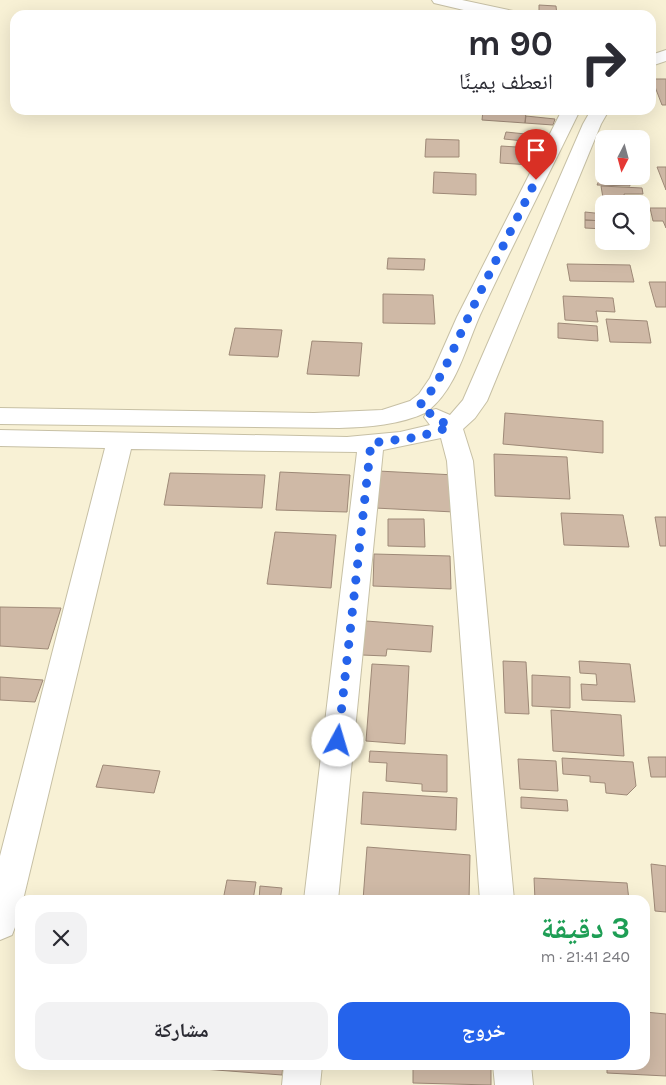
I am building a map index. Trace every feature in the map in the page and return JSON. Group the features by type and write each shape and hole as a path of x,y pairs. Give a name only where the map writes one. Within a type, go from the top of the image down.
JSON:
{"street":[{"path":"440,0 485,10"},
{"path":"0,416 314,421 360,419 394,414 419,406 432,392 443,374 466,320 568,115"},
{"path":"0,438 308,444 371,443 418,437 450,427 465,415 475,401 584,142 598,115"},
{"path":"419,406 450,427 460,461 468,587 497,895"},
{"path":"0,924 120,441"},
{"path":"322,895 371,443"},
{"path":"301,1085 302,1070"},
{"path":"512,1070 514,1085"}],"building":[{"path":"539,5 556,6 556,10 539,10"},
{"path":"656,79 666,79 666,105 662,105 656,89"},
{"path":"482,115 526,115 525,123 482,120"},
{"path":"526,116 555,119 553,125 525,123"},
{"path":"506,132 545,136 544,143 504,139"},
{"path":"426,139 459,140 459,157 425,157"},
{"path":"501,146 532,148 531,165 500,163"},
{"path":"657,167 666,167 666,190"},
{"path":"434,172 476,174 476,195 433,193"},
{"path":"597,185 630,185 630,186"},
{"path":"601,186 642,188 643,194 624,195 602,195"},
{"path":"650,208 666,208 666,228 663,221 653,221"},
{"path":"585,212 595,213 595,221 585,220"},
{"path":"585,220 595,221 595,229 585,228"},
{"path":"388,258 425,259 424,270 387,269"},
{"path":"567,264 630,265 634,282 570,281"},
{"path":"649,282 666,282 666,307 656,307"},
{"path":"383,294 433,295 435,324 383,323"},
{"path":"563,296 613,298 615,312 596,311 598,322 565,320"},
{"path":"606,319 647,321 651,343 610,342"},
{"path":"558,323 597,326 598,341 558,338"},
{"path":"235,328 282,330 278,357 229,355"},
{"path":"312,341 362,343 359,376 307,374"},
{"path":"505,413 603,421 603,453 503,444"},
{"path":"494,454 567,457 570,499 495,496"},
{"path":"378,471 455,475 454,512 375,508"},
{"path":"280,472 350,475 347,512 276,510"},
{"path":"170,473 265,475 262,508 164,505"},
{"path":"561,513 623,515 629,547 564,545"},
{"path":"655,517 666,517 666,546 660,546"},
{"path":"388,519 424,519 425,547 388,546"},
{"path":"275,532 336,535 331,588 267,584"},
{"path":"374,554 450,556 451,589 373,586"},
{"path":"0,607 61,608 48,649 0,646"},
{"path":"366,621 433,626 431,652 387,649 386,656 362,655"},
{"path":"503,661 526,662 529,714 505,713"},
{"path":"579,661 630,664 635,702 582,700 581,684 597,685 596,674 580,673"},
{"path":"372,664 409,666 405,744 366,741"},
{"path":"532,675 570,677 570,708 532,706"},
{"path":"0,677 43,680 35,702 0,700"},
{"path":"551,710 621,715 624,756 553,751"},
{"path":"370,751 447,755 447,792 422,791 422,784 386,781 387,763 369,762"},
{"path":"648,757 666,757 666,777 651,777"},
{"path":"562,758 633,762 636,786 627,795 606,793 605,783 590,782 590,776 563,774"},
{"path":"518,759 556,761 558,791 520,789"},
{"path":"103,765 160,771 154,793 96,787"},
{"path":"363,792 457,798 456,830 361,824"},
{"path":"521,797 567,800 568,811 521,808"},
{"path":"367,847 470,855 469,895 363,895"},
{"path":"651,864 666,866 666,912 655,911"},
{"path":"534,878 627,883 628,895 535,895"},
{"path":"227,880 256,882 254,895 224,895"},
{"path":"260,886 282,888 281,895 259,895"},
{"path":"650,1012 666,1014 666,1076 607,1073 607,1070 650,1070"},
{"path":"216,1070 282,1070 282,1075"},
{"path":"413,1070 491,1070 491,1085 413,1083"}],"route":[{"path":"338,741 371,443 418,437 450,427 419,406 432,392 443,374 466,320 536,180"}]}
